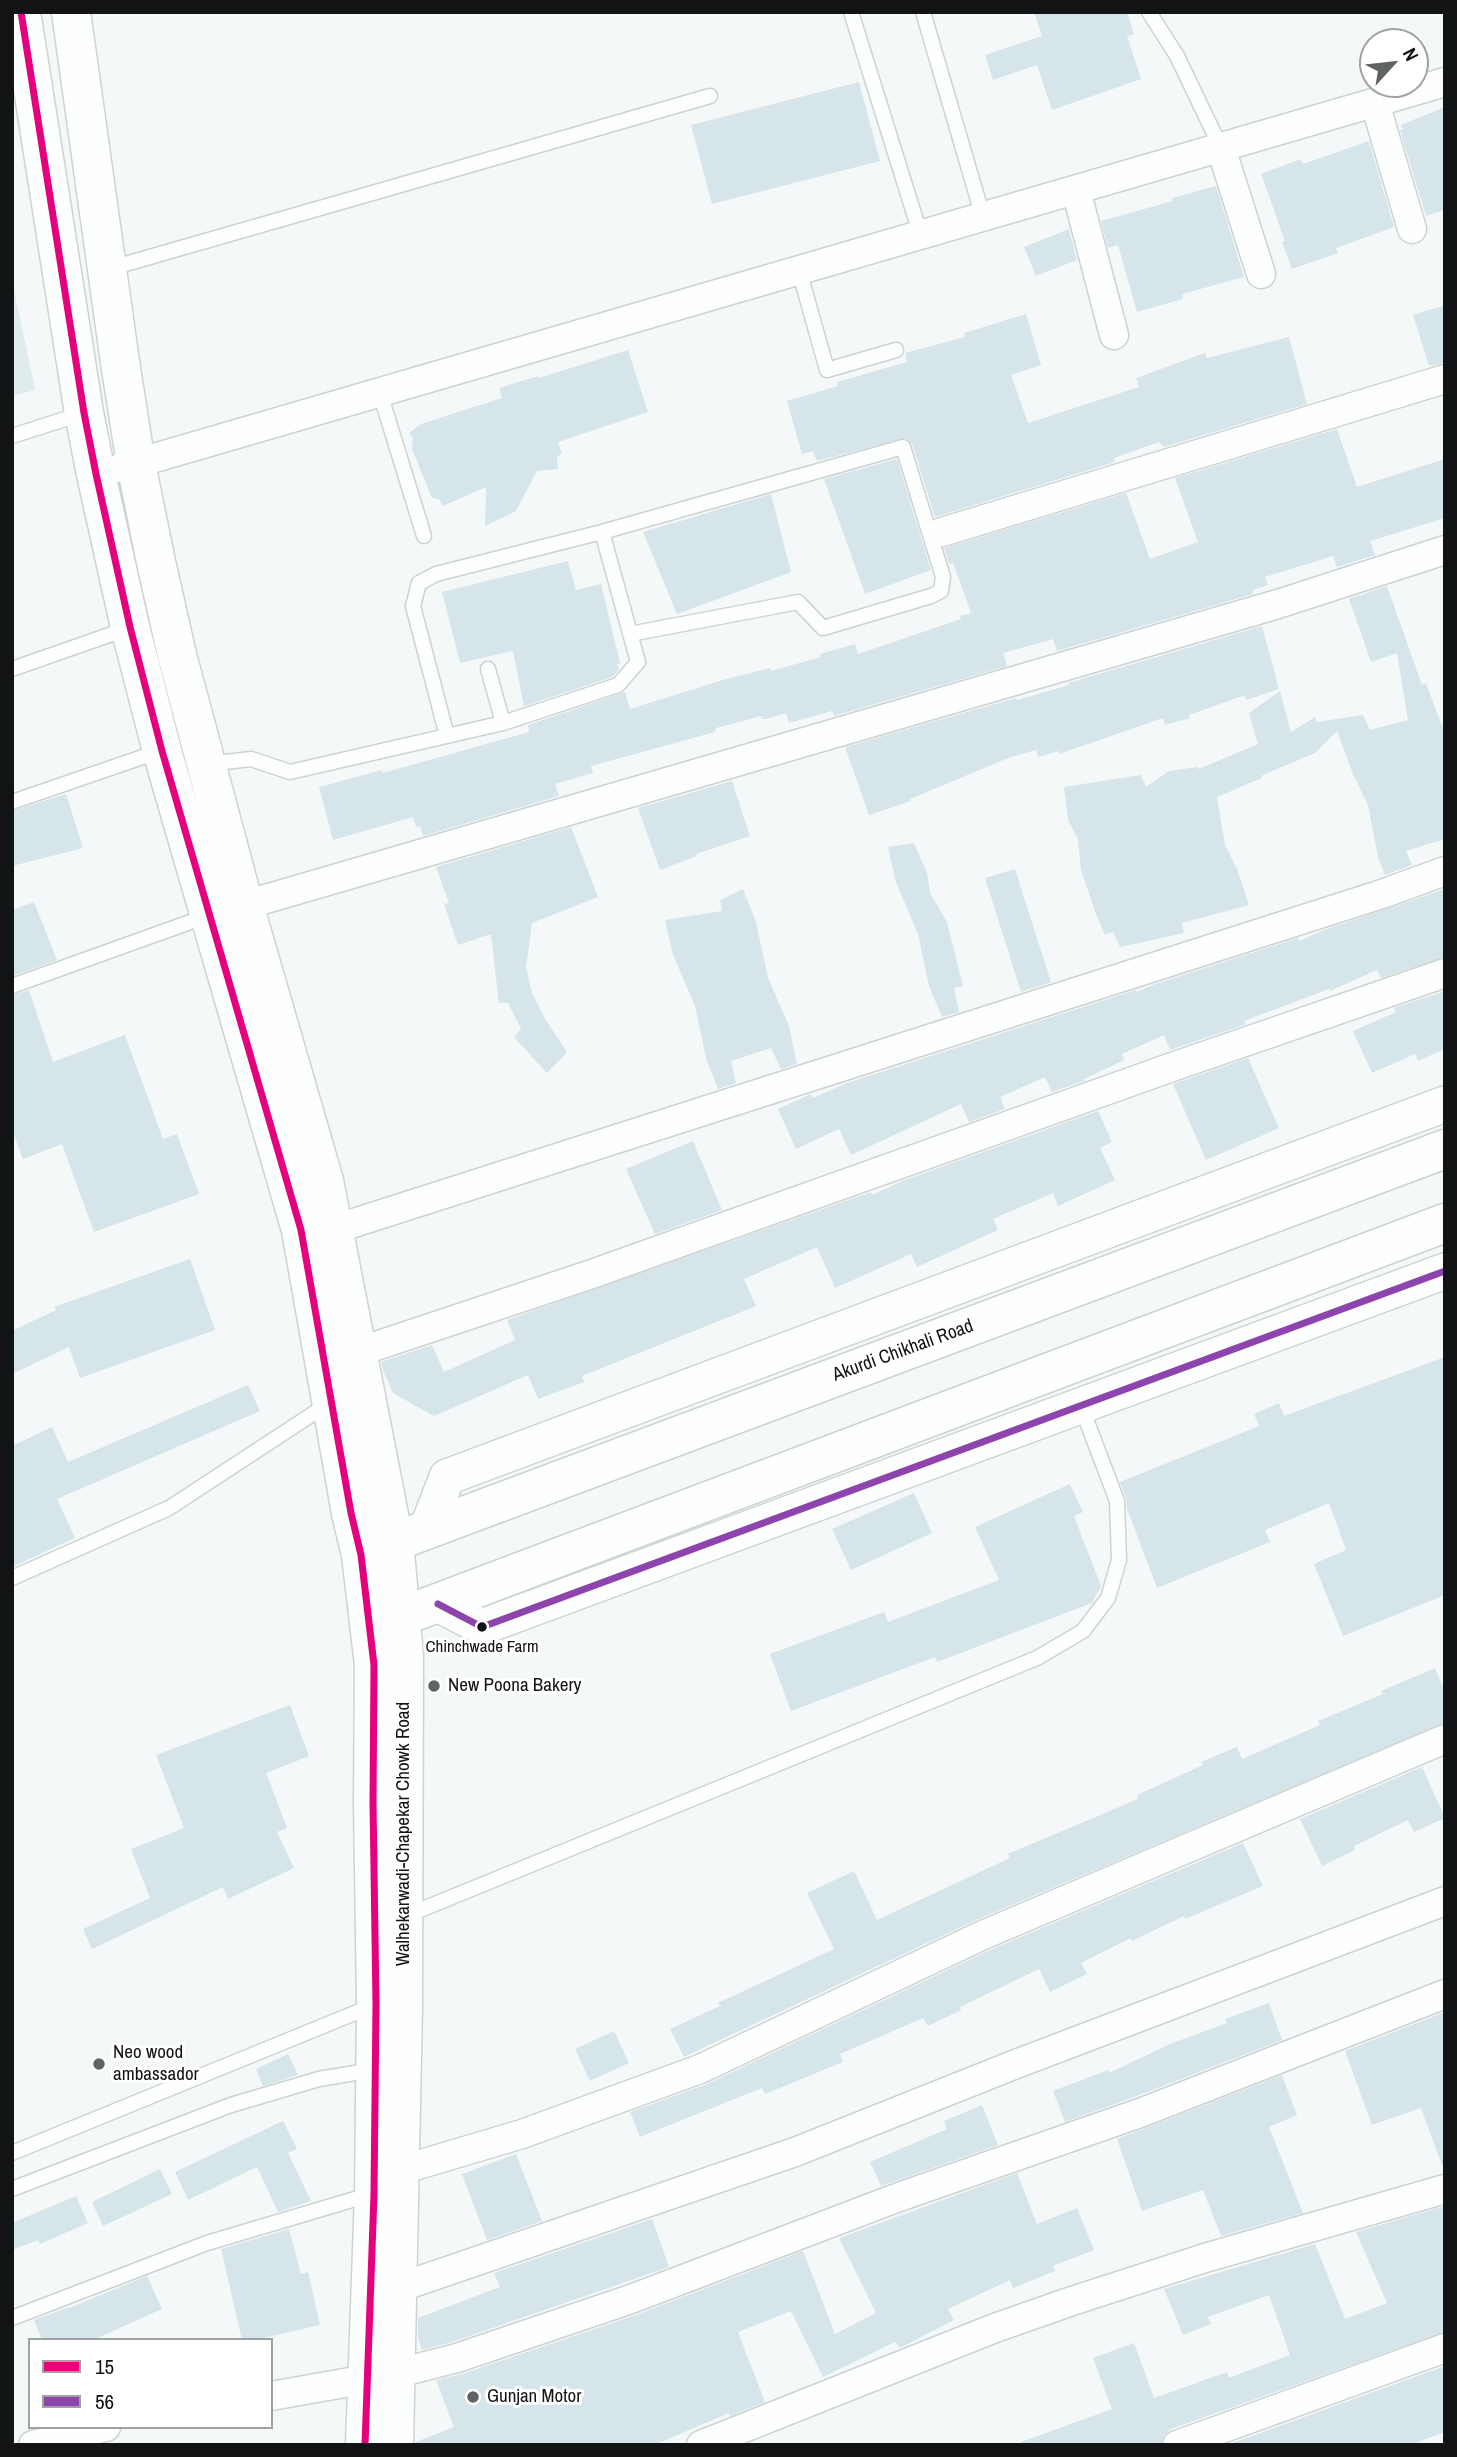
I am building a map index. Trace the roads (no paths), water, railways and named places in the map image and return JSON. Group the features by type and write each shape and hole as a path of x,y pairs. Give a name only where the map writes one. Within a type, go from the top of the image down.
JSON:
{"main road":[{"path":"71,12 136,464 177,655 206,764 226,910"},
{"path":"21,13 84,413 131,627 162,751 226,910 324,1181 318,1230"},
{"name":"Akurdi Chikhali Road","path":"394,1541 1445,1149"},
{"path":"385,1623 1445,1223"},
{"name":"Walhekarwadi-Chapekar Chowk Road","path":"318,1230 358,1352 394,1541 385,1623 374,1665 374,2070 398,2288 365,2445"},
{"name":"Walhekarwadi-Chapekar Chowk Road","path":"318,1230 332,1402 351,1513 394,1541"},
{"name":"Walhekarwadi-Chapekar Chowk Road","path":"385,1623 404,1656 402,1917 387,2182 381,2376 394,2445"}],"street":[{"path":"12,16 21,13"},
{"path":"96,474 1445,82"},
{"path":"1375,103 1412,229"},
{"path":"1221,148 1261,274"},
{"path":"1076,190 1114,335"},
{"path":"942,532 1445,379"},
{"path":"226,910 1278,604 1445,550"},
{"path":"318,1230 1369,898 1445,871"},
{"path":"358,1352 589,1275 1175,1066 1445,973"},
{"path":"394,1541 447,1477 1445,1104"},
{"path":"438,1604 482,1627 1445,1271"},
{"path":"387,2182 700,2069 984,1935 1445,1739"},
{"path":"398,2288 795,2152 1016,2064 1445,1900"},
{"path":"273,2396 381,2376 457,2358 631,2299 899,2197 1140,2113 1445,1994"},
{"path":"701,2445 995,2328 1072,2301 1205,2258 1445,2189"},
{"path":"1177,2445 1445,2348"},
{"path":"33,2445 98,2429"}],"lane":[{"path":"851,12 920,236"},
{"path":"923,12 983,217"},
{"path":"1149,12 1177,55 1221,148"},
{"path":"107,270 710,96"},
{"path":"799,270 827,370 896,350"},
{"path":"380,393 424,537"},
{"path":"12,436 84,413"},
{"path":"447,736 414,606 419,583 436,574 602,532 903,447 943,577 941,590 931,596 823,628 798,602 630,634"},
{"path":"206,764 251,759 290,772 503,723 618,685 638,662 602,532"},
{"path":"12,669 131,627"},
{"path":"488,669 503,723"},
{"path":"12,802 162,751"},
{"path":"12,986 226,910"},
{"path":"12,1578 169,1507 332,1402"},
{"path":"402,1917 1037,1658 1083,1631 1108,1598 1119,1560 1117,1501 1082,1406"},
{"path":"12,2153 376,2004"},
{"path":"12,2189 231,2105 319,2080 374,2070"},
{"path":"12,2318 207,2243 387,2182"}],"place":[{"name":"Chinchwade Farm","path":"482,1627"},
{"name":"New Poona Bakery","path":"434,1686"},
{"name":"Neo wood ambassador","path":"99,2064"},
{"name":"Gunjan Motor","path":"473,2397"}]}
